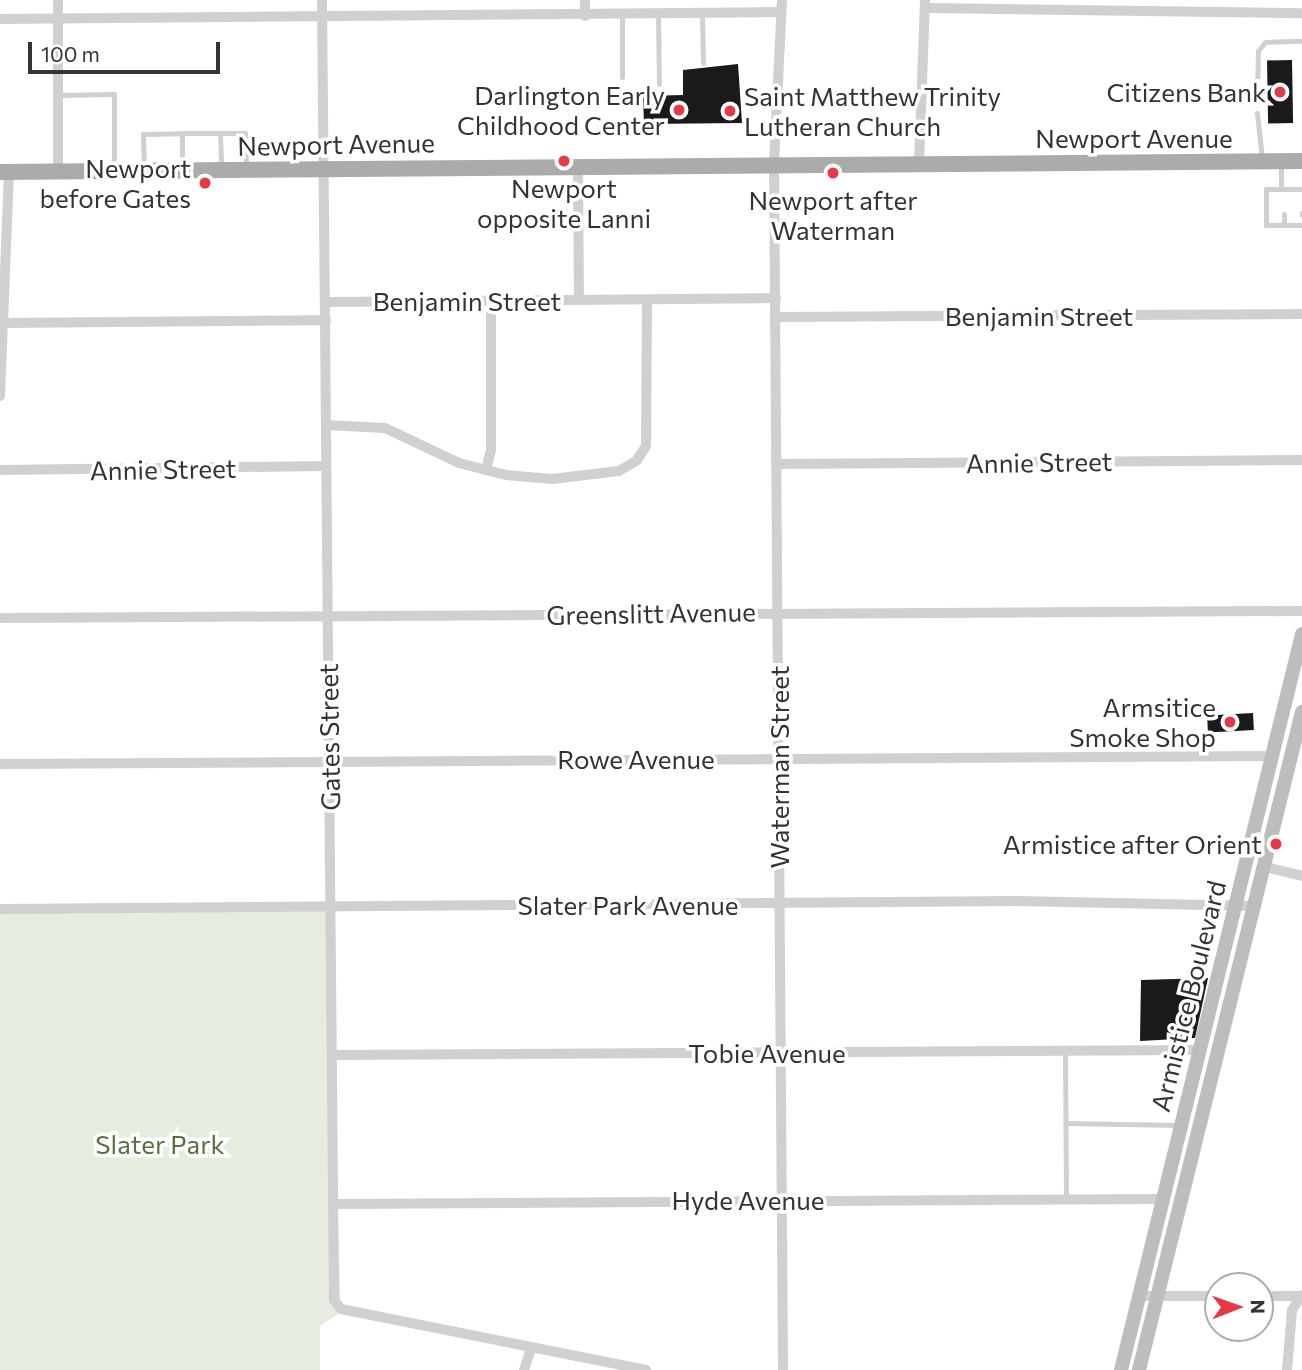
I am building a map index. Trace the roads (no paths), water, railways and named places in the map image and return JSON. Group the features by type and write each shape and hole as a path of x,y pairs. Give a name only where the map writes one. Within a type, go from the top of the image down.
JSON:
{"main road":[{"name":"Newport Avenue","path":"5,172 1302,161"},
{"name":"Armistice Boulevard","path":"1121,1370 1302,634"},
{"name":"Armistice Boulevard","path":"1139,1370 1266,867 1302,712"}],"street":[{"path":"58,0 58,171"},
{"name":"Gates Street","path":"322,0 326,615 336,1305 531,1348"},
{"path":"585,0 585,16"},
{"name":"Waterman Street","path":"782,0 774,165 783,1370"},
{"path":"919,164 925,4 1302,13"},
{"path":"0,19 585,16 782,12"},
{"path":"578,166 579,300"},
{"path":"0,396 4,323 5,172"},
{"name":"Benjamin Street","path":"326,302 776,298"},
{"path":"326,425 385,428 459,463 486,470 533,478 599,477 637,460 646,446 647,300"},
{"path":"486,470 491,450 491,301"},
{"name":"Benjamin Street","path":"776,317 1302,313"},
{"path":"4,323 326,320"},
{"name":"Annie Street","path":"776,464 1302,460"},
{"name":"Annie Street","path":"0,470 326,467"},
{"name":"Greenslitt Avenue","path":"0,618 1302,611"},
{"name":"Rowe Avenue","path":"0,764 1272,756"},
{"path":"1266,867 1302,876"},
{"name":"Slater Park Avenue","path":"0,909 1236,902 1256,905"},
{"name":"Tobie Avenue","path":"334,1055 1200,1050"},
{"name":"Hyde Avenue","path":"333,1204 1066,1197 1163,1199"},
{"path":"1274,1296 1302,1295"},
{"path":"1287,1370 1292,1310 1302,1295"},
{"path":"1140,1296 1204,1296"},
{"path":"524,1370 531,1348 646,1370"}],"lane":[{"path":"659,14 659,84"},
{"path":"702,14 703,63"},
{"path":"622,15 622,77"},
{"path":"1257,95 1258,51 1265,42 1302,41"},
{"path":"58,95 114,94 114,171"},
{"path":"1257,113 1262,161"},
{"path":"182,133 182,170"},
{"path":"144,171 143,134 182,133 245,133 246,169"},
{"path":"220,133 221,170"},
{"path":"1281,161 1283,191"},
{"path":"1302,195 1302,189 1266,189 1266,225 1302,225"},
{"path":"1284,214 1284,225"},
{"path":"1065,1051 1066,1197"},
{"path":"1066,1123 1181,1125"}],"place":[{"name":"Citizens Bank","path":"1280,92"},
{"name":"Darlington Early Childhood Center","path":"679,110"},
{"name":"Saint Matthew Trinity Lutheran Church","path":"730,111"},
{"name":"Newport opposite Lanni","path":"564,161"},
{"name":"Newport after Waterman","path":"833,173"},
{"name":"Newport before Gates","path":"205,183"},
{"name":"Armsitice Smoke Shop","path":"1230,722"},
{"name":"Armistice after Orient","path":"1276,844"}],"park label":[{"name":"Slater Park","path":"160,1144"}]}
